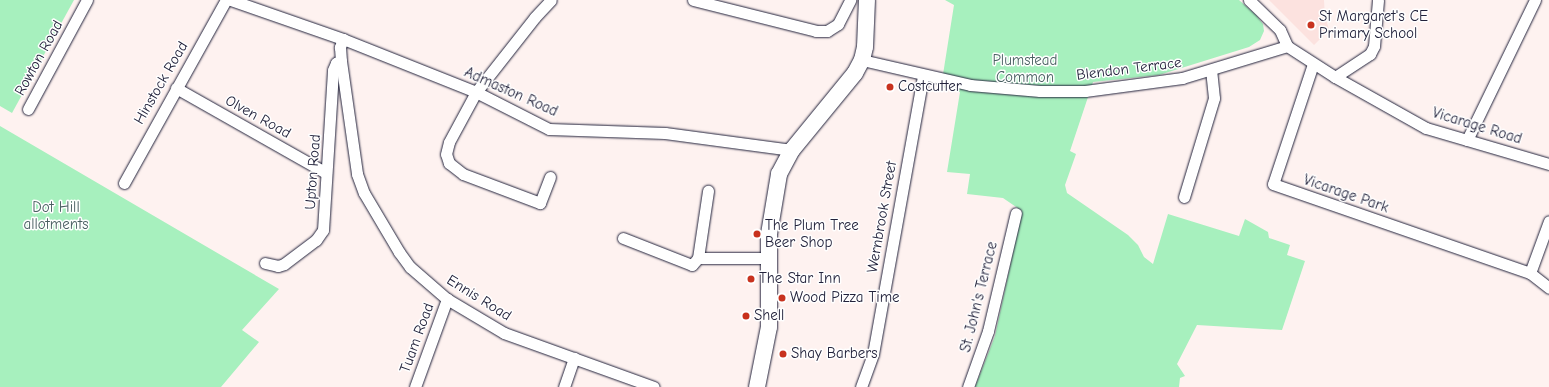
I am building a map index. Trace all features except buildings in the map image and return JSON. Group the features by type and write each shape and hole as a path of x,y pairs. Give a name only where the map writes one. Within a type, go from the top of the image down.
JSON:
{"street":[{"name":"Rowton Road","path":"28,109 88,0"},
{"name":"Hinstock Road","path":"124,183 226,0"},
{"name":"Admaston Road","path":"230,0 343,39 476,92 549,129 665,133 792,150"},
{"path":"550,177 540,203 463,174 451,166 446,154 449,142 476,92 535,17 551,0"},
{"path":"693,0 805,28 827,31 842,20 850,0"},
{"path":"757,387 769,327 768,258 774,191 779,174 792,150 855,73 862,60 865,47 867,0"},
{"path":"1249,0 1280,30 1287,46"},
{"path":"1335,77 1370,54 1374,46 1378,0"},
{"path":"1468,140 1536,0"},
{"name":"Ennis Road","path":"343,39 340,47 341,61 348,127 357,174 364,193 399,252 410,267 447,299 504,333 654,387"},
{"name":"Blendon Terrace","path":"862,60 977,85 1040,91 1085,91 1162,82 1211,70 1287,46"},
{"name":"Vicarage Road","path":"1287,46 1335,77 1426,128 1549,164"},
{"name":"Upton Road","path":"265,263 278,266 316,240 323,230 333,70 336,63 341,61"},
{"name":"Vicarage Park","path":"1313,64 1273,184 1530,274"},
{"path":"1184,197 1214,98 1211,70"},
{"name":"Wernbrook Street","path":"861,387 873,354 923,74"},
{"name":"Olven Road","path":"176,88 326,173"},
{"path":"623,238 692,265 698,258 708,191"},
{"name":"St. John's Terrace","path":"968,387 988,331 1016,213"},
{"path":"1549,221 1530,274 1549,288"},
{"path":"698,258 768,258"},
{"name":"Tuam Road","path":"415,387 447,299"},
{"path":"564,387 574,358"}],"shaded area":[{"name":"St Margaret's CE Primary School","path":"1269,0 1324,0 1325,17 1330,32 1325,34 1314,45"}],"green space":[{"path":"0,0 74,0 12,113 0,106"},
{"name":"Plumstead Common","path":"945,0 1239,0 1256,15 1263,24 1264,31 1260,40 1249,47 1159,75 1093,82 1070,151 1076,154 1065,185 1067,193 1128,235 1138,245 1144,257 1153,264 1168,214 1239,236 1245,219 1268,232 1269,238 1290,245 1287,255 1305,261 1282,330 1197,325 1177,364 1185,376 1180,378 1179,387 975,387 995,336 1022,211 1003,198 967,194 970,174 947,172 960,92 941,87 954,5"},
{"name":"Dot Hill allotments","path":"0,126 279,289 242,330 259,342 221,387 0,387"}],"place":[{"name":"St Margaret's CE Primary School","path":"1311,25"},
{"name":"Costcutter","path":"890,87"},
{"name":"The Plum Tree Beer Shop","path":"757,234"},
{"name":"The Star Inn","path":"751,279"},
{"name":"Wood Pizza Time","path":"782,298"},
{"name":"Shell","path":"746,316"},
{"name":"Shay Barbers","path":"783,354"}]}
